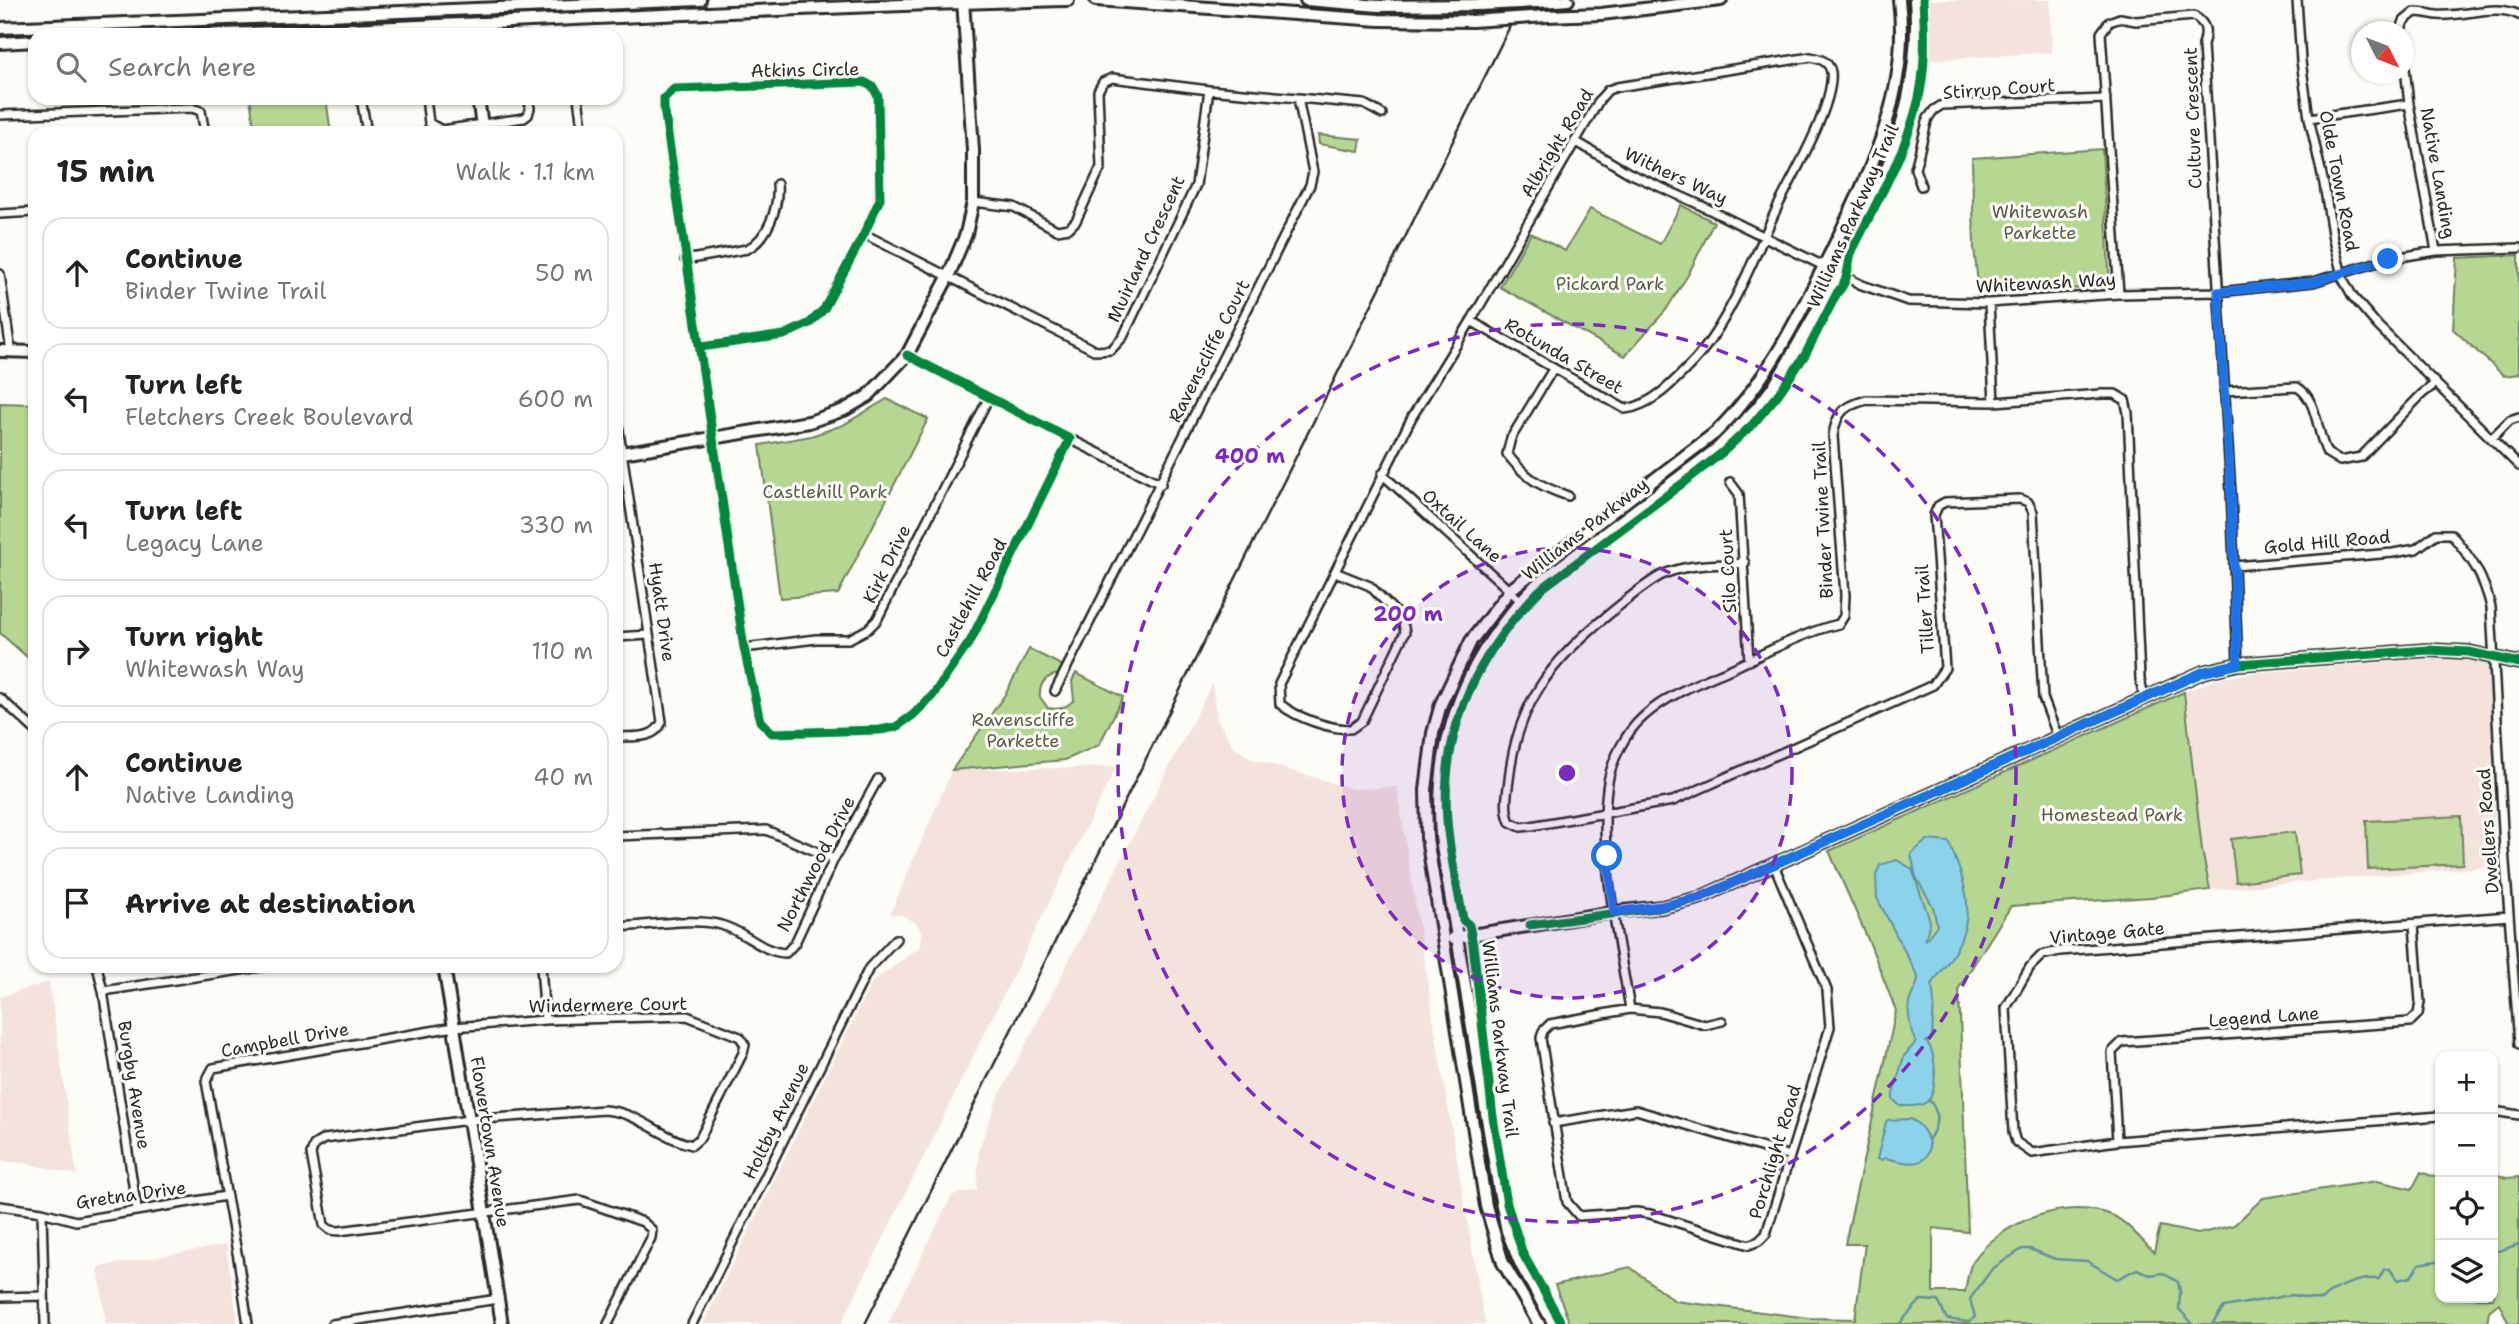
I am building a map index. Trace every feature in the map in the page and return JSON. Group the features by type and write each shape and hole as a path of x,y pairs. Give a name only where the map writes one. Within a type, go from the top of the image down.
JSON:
{"main road":[{"path":"0,28 462,5 700,0"},
{"path":"500,28 963,1 1068,0"},
{"path":"1096,0 1379,20 1472,21 1601,15 1721,0"},
{"path":"1306,0 1379,6 1479,5 1568,0"},
{"name":"Williams Parkway","path":"1539,1324 1503,1263 1491,1229 1468,1104 1425,812 1433,733 1441,704 1471,641 1510,590 1689,454 1732,415 1765,375 1824,266 1883,137 1899,69 1899,0"},
{"name":"Williams Parkway","path":"1555,1324 1521,1265 1507,1231 1483,1101 1440,825 1439,801 1447,739 1469,674 1487,644 1521,600 1536,585 1710,454 1732,435 1776,383 1878,189 1896,144 1906,112 1916,51 1915,0"},
{"path":"623,453 809,422 844,410 868,396 907,355 948,276 966,234 973,202 973,150 963,1"},
{"path":"462,5 466,28"},
{"path":"0,43 28,41"},
{"path":"479,105 483,126"},
{"path":"5,352 28,352"},
{"path":"1443,939 1699,898 2203,672 2238,664 2428,650 2469,652 2519,663"},
{"name":"Flowertown Avenue","path":"445,973 502,1324"}],"street":[{"name":"Olde Town Road","path":"2297,0 2301,61 2309,118 2342,273 2353,297 2378,326 2519,466"},
{"path":"2404,21 2415,12 2447,15 2501,9 2519,15"},
{"name":"Culture Crescent","path":"2119,294 2101,33 2109,22 2120,18 2136,21 2194,16 2206,27 2203,45 2218,292"},
{"name":"Albright Road","path":"1335,572 1370,586 1402,619 1405,632 1362,721 1352,729 1313,721 1288,711 1280,704 1279,684 1412,417 1600,99 1608,90 1811,57 1826,62 1831,69 1830,83 1814,135 1765,236"},
{"path":"973,202 1014,207 1057,230 1069,228 1076,221 1101,167 1097,91 1103,82 1112,78 1364,104 1382,114"},
{"name":"Atkins Circle","path":"701,347 784,335 810,323 824,309 880,199 878,96 873,87 864,82 674,89 664,98 663,108 685,260 714,438"},
{"name":"Native Landing","path":"2406,84 2436,251"},
{"name":"Muirland Crescent","path":"948,276 1096,351 1111,350 1123,337 1196,185 1209,90"},
{"name":"Ravenscliffe Court","path":"1055,691 1310,184 1313,173 1298,98"},
{"name":"Stirrup Court","path":"1922,186 1915,169 1928,118 1942,105 2106,99"},
{"path":"2309,118 2409,104"},
{"path":"362,105 366,126"},
{"path":"427,105 429,123 433,126"},
{"path":"494,126 524,118 528,115 529,105"},
{"path":"579,105 582,126"},
{"path":"0,116 192,108 201,111 204,126"},
{"name":"Withers Way","path":"1575,141 1629,173 1765,236"},
{"path":"685,260 747,249 755,245 765,233 778,198 777,184"},
{"path":"0,214 28,212"},
{"path":"864,234 948,276"},
{"name":"Whitewash Way","path":"1765,236 1836,272 1908,301 1989,303 2119,294 2218,292 2314,282 2342,273"},
{"name":"Rotunda Street","path":"1471,321 1625,408 1644,404 1695,360 1715,332 1765,236"},
{"name":"Native Landing","path":"2342,273 2388,259 2436,251 2519,248"},
{"path":"0,274 5,352"},
{"path":"2218,292 2238,664"},
{"path":"1989,303 1994,402"},
{"path":"907,355 1161,484"},
{"path":"1553,369 1511,438 1507,454 1520,470 1537,484 1568,496"},
{"path":"2224,391 2297,387 2304,391 2310,400 2327,453 2340,461 2361,457 2436,383"},
{"name":"Binder Twine Trail","path":"1630,1009 1607,856 1608,780 1615,760 1627,734 1641,718 1665,699 1839,624 1844,616 1844,595 1833,436 1836,418 1847,406 1866,400 1994,402 2101,394 2115,394 2125,400 2128,413 2140,679 2144,698"},
{"name":"Kirk Drive","path":"744,648 816,639 849,639 868,629 877,620 989,397"},
{"path":"2492,438 2510,420 2519,417"},
{"name":"Castlehill Road","path":"714,438 744,648 760,721 772,733 896,727 913,715 933,695 971,640 1070,439"},
{"name":"Hyatt Drive","path":"623,473 662,722 653,735 623,737"},
{"name":"Oxtail Lane","path":"1382,474 1521,600"},
{"name":"Silo Court","path":"1730,482 1739,494 1749,661"},
{"name":"Tiller Trail","path":"1745,563 1681,568 1661,576 1638,590 1560,658 1535,692 1518,732 1510,768 1506,810 1510,822 1521,827 1531,826 1672,801 1933,685 1945,668 1934,515 1938,506 1945,502 2020,499 2028,502 2033,512 2043,698 2046,712 2058,737"},
{"name":"Gold Hill Road","path":"2234,566 2393,553 2416,549 2436,534 2451,534 2470,556 2484,580 2491,607 2493,657"},
{"path":"623,637 649,635"},
{"name":"Dwellers Road","path":"2493,657 2519,1044"},
{"path":"0,698 28,724"},
{"name":"Northwood Drive","path":"623,927 700,922 722,925 773,953 786,953 795,943 834,859 878,779"},
{"path":"623,836 766,830 834,859"},
{"name":"Porchlight Road","path":"1630,1009 1563,1020 1550,1024 1543,1031 1541,1038 1567,1202 1578,1216 1636,1212 1749,1245 1759,1241 1766,1234 1830,1027 1830,1008 1823,980 1774,866"},
{"name":"Vintage Gate","path":"2435,1115 2117,1141 2032,1153 2016,1142 2012,1132 2006,1008 2031,967 2042,955 2060,951 2509,916"},
{"name":"Legend Lane","path":"2117,1141 2112,1052 2115,1046 2122,1042 2410,1022 2418,1014 2420,1002 2414,925"},
{"name":"Holtby Avenue","path":"692,1324 869,968 896,939"},
{"name":"Burgby Avenue","path":"99,973 137,1210"},
{"path":"103,991 221,973"},
{"path":"542,973 545,1020"},
{"path":"1630,1009 1660,1012 1705,1025 1722,1021"},
{"name":"Windermere Court","path":"454,1027 545,1020 687,1016 740,1037 745,1045 700,1138 692,1145 620,1111 468,1120"},
{"name":"Campbell Drive","path":"248,1324 206,1081 213,1068 454,1027"},
{"path":"1553,1122 1636,1110 1790,1156"},
{"path":"2498,1112 2519,1115"},
{"path":"468,1120 324,1139 314,1145 311,1154 324,1225 330,1230 339,1231 580,1200 643,1222 652,1230 651,1238 608,1324"},
{"name":"Gretna Drive","path":"0,1206 42,1212 76,1221 226,1196"},
{"path":"42,1212 45,1324"},
{"path":"0,1297 44,1296"},
{"path":"332,1324 498,1299"}],"shaded area":[{"path":"1928,0 2050,0 2052,52 1928,60"},
{"path":"2493,657 2495,866 2210,890 2202,850 2184,692 2221,678 2254,673 2420,659"},
{"path":"1212,684 1217,719 1233,746 1249,758 1353,789 1397,787 1485,1324 888,1324 952,1195 977,1190 979,1149 997,1100"},
{"path":"1116,767 841,1324 703,1324 872,982 920,947 922,933 915,922 902,915 890,914 952,770"},
{"path":"49,982 77,1175 25,1163 0,1161 0,997"},
{"path":"226,1245 238,1324 106,1324 98,1267"}],"green space":[{"path":"251,105 327,105 330,126 254,126"},
{"path":"1318,135 1361,139 1359,151 1319,144"},
{"name":"Whitewash Parkette","path":"2102,149 2110,287 1979,293 1974,248 1972,158"},
{"name":"Pickard Park","path":"1681,205 1714,222 1688,275 1666,310 1625,356 1500,287 1531,233 1565,251 1590,209 1660,244"},
{"path":"2519,255 2519,374 2504,376 2453,329 2457,258"},
{"name":"Castlehill Park","path":"887,399 928,419 838,594 780,598 760,445 811,436 843,425"},
{"path":"0,403 28,404 28,658 0,633"},
{"name":"Ravenscliffe Parkette","path":"1029,649 1063,666 1059,674 1050,677 1042,685 1040,697 1048,708 1062,708 1074,700 1072,681 1076,673 1123,697 1099,745 1065,760 952,770 1006,693"},
{"name":"Homestead Park","path":"2184,692 2202,850 2210,890 2152,897 2011,906 1959,988 1968,1232 1933,1228 1933,1292 1965,1292 1971,1264 1985,1247 2018,1224 2057,1211 2076,1209 2114,1216 2154,1252 2160,1226 2198,1234 2234,1225 2263,1198 2377,1181 2412,1189 2421,1172 2435,1177 2435,1303 2498,1303 2498,1175 2506,1178 2519,1177 2519,1324 2509,1324 2499,1303 2489,1311 2487,1324 1570,1324 1555,1285 1630,1267 1675,1301 1809,1318 1855,1319 1865,1244 1845,1244 1896,1011 1829,851"},
{"path":"2461,816 2463,864 2368,869 2366,821"},
{"path":"2295,832 2300,875 2236,882 2231,839"}],"water":[{"path":"1927,840 1949,842 1964,885 1966,924 1951,957 1932,985 1932,1037 1926,1042 1930,1046 1934,1062 1935,1080 1931,1096 1922,1104 1900,1106 1893,1099 1893,1094 1904,1056 1916,1042 1909,1018 1909,1007 1918,977 1877,898 1876,875 1880,865 1897,860 1912,869 1930,921 1925,941 1937,925 1933,907 1916,877 1911,854"},
{"path":"1910,1119 1926,1134 1929,1147 1924,1158 1910,1163 1877,1159 1886,1122"}],"waterway":[{"path":"1928,1140 1936,1120 1935,1109 1929,1100"},
{"path":"2498,1251 2519,1244"},
{"path":"1899,1324 1921,1300 1938,1301 1947,1319 1969,1322 1975,1317 1970,1299 1992,1269 2022,1249 2030,1249 2055,1259 2087,1261 2117,1279 2137,1269 2150,1275 2163,1273 2178,1282 2179,1309 2193,1324"},
{"path":"2212,1324 2224,1307 2291,1295 2321,1300 2348,1284 2379,1279 2384,1269 2390,1269 2397,1280 2411,1277 2419,1264 2435,1261"}],"railway":[{"path":"865,1324 1523,0"}],"cycle path":[{"name":"Williams Parkway Trail","path":"1562,1324 1523,1254 1507,1204 1493,1117 1473,945 1469,925 1463,920 1448,832 1446,787 1457,724 1481,666 1518,614 1540,590 1723,452 1753,424 1779,393 1805,355 1844,282 1853,249 1906,140 1921,90 1924,64 1923,0"},
{"path":"701,347 784,335 810,323 824,309 880,199 878,96 873,87 864,82 674,89 664,98 744,648 760,721 772,733 880,730 896,727 913,715 933,695 971,640 1070,439 907,355"},
{"path":"1530,925 1662,907 1699,898 2203,672 2238,664 2428,650 2469,652 2519,663"}],"route":[{"path":"1607,856 1614,912 1699,898 2203,672 2238,664 2231,492 2218,292 2314,282 2388,259"}]}
